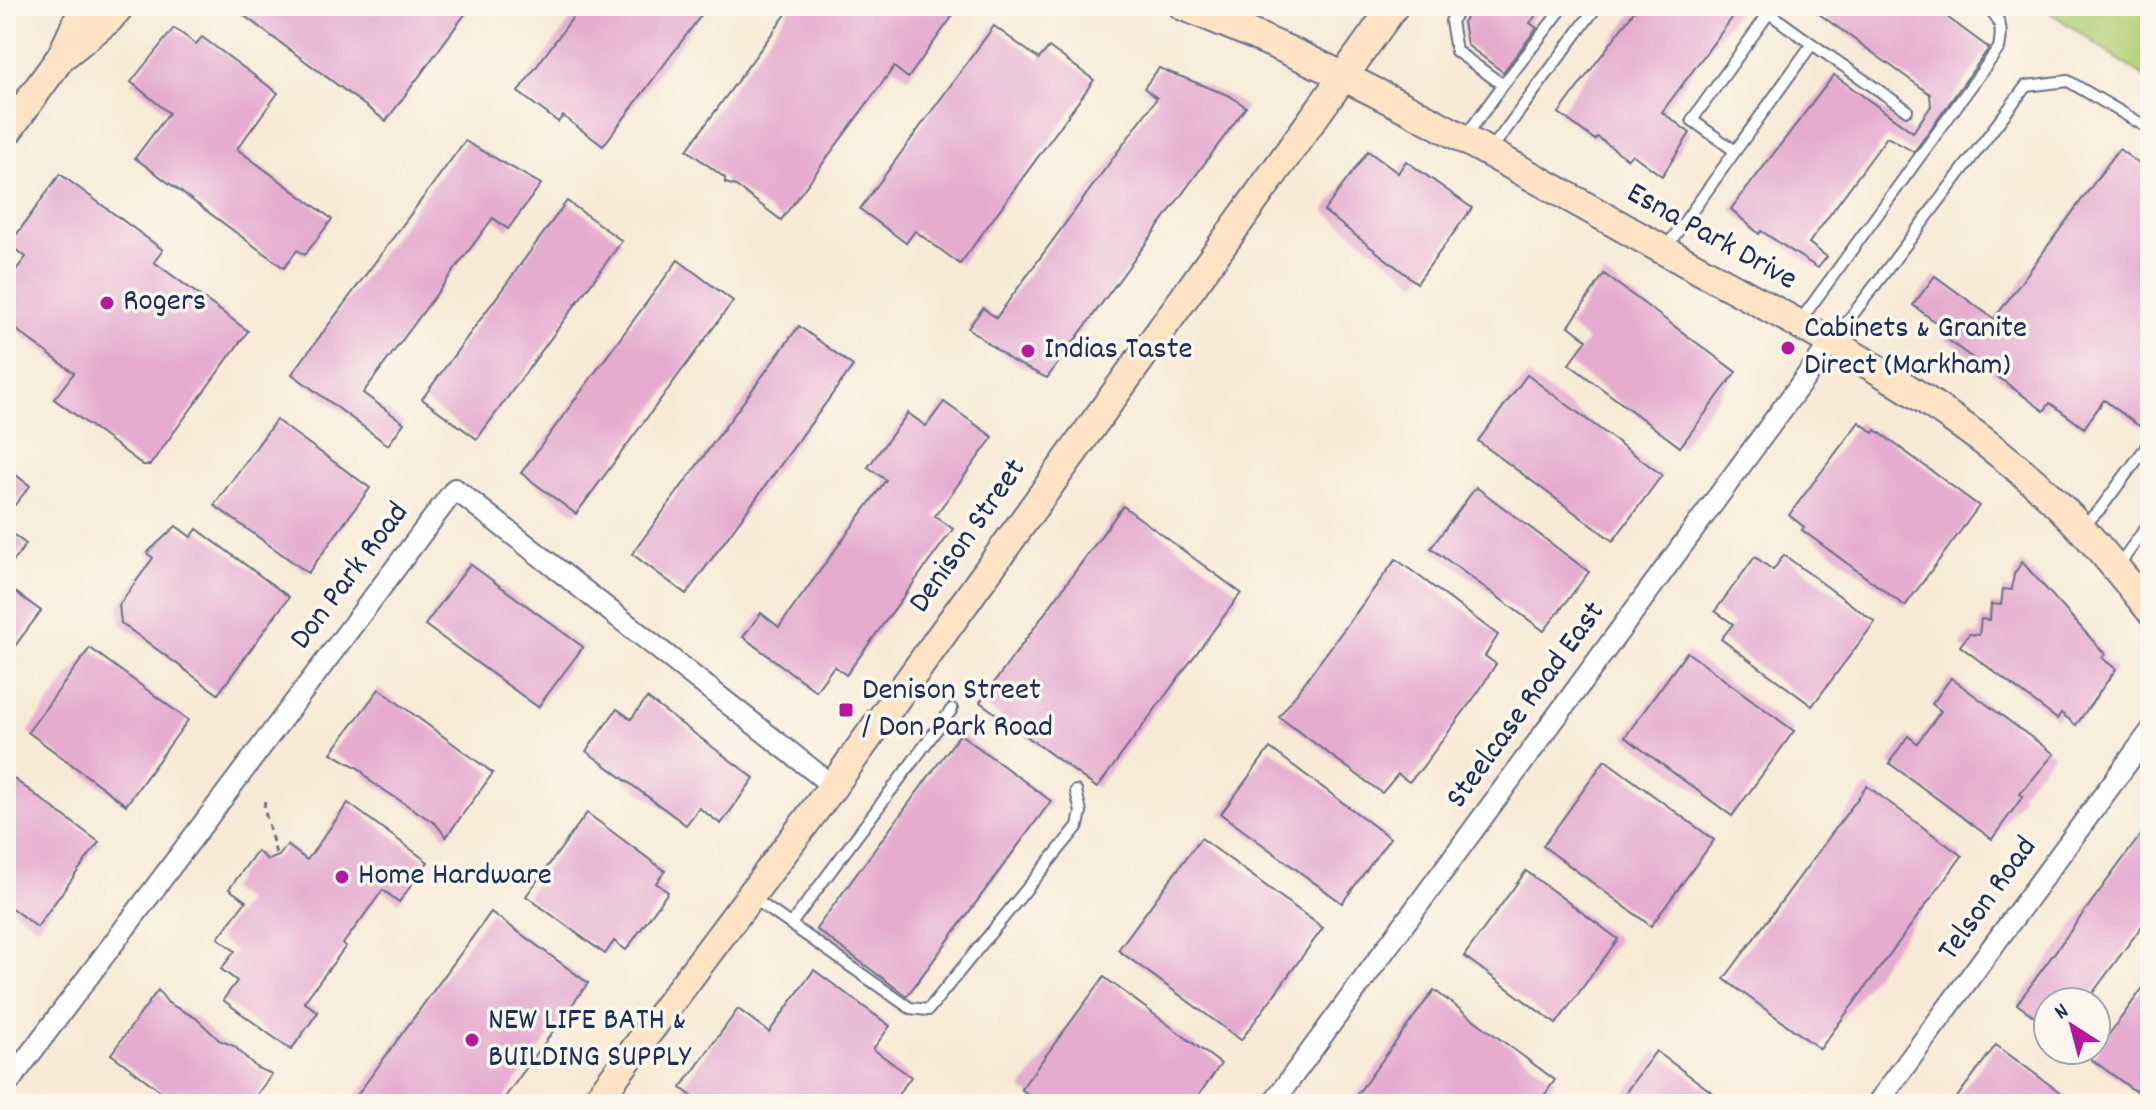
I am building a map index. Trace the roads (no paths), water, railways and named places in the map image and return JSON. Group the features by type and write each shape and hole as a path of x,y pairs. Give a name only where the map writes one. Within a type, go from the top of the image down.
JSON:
{"street":[{"path":"6,133 61,57 85,6"},
{"path":"61,57 109,19 120,6"},
{"name":"Esna Park Drive","path":"1183,6 1343,74 1465,137 1902,386 1990,446 2037,485 2117,567 2150,610"},
{"name":"Denison Street","path":"594,1104 833,786 1394,6"},
{"name":"Steelcase Road East","path":"1272,1104 1830,344"},
{"name":"Don Park Road","path":"6,1086 455,489 833,786"},
{"name":"Telson Road","path":"1877,1104 2150,732"}],"lane":[{"path":"1462,6 1451,21 1456,51 1503,85"},
{"path":"1465,137 1564,6"},
{"path":"1490,151 1597,6"},
{"path":"1797,326 1999,48 1999,20 1985,6"},
{"path":"1735,151 1692,120 1769,13 1907,110"},
{"path":"1664,251 1812,44"},
{"path":"1830,344 2026,86 2068,81 2150,129"},
{"path":"2080,529 2101,508 2150,442"},
{"path":"2117,567 2150,522"},
{"path":"791,924 952,709"},
{"path":"751,896 910,1008 928,1010 1078,826 1081,812 1076,791"}],"place":[{"name":"Rogers","path":"107,303"},
{"name":"Cabinets & Granite Direct (Markham)","path":"1788,348"},
{"name":"Indias Taste","path":"1028,351"},
{"name":"Denison Street / Don Park Road","path":"846,710"},
{"name":"Home Hardware","path":"342,877"},
{"name":"NEW LIFE BATH & BUILDING SUPPLY","path":"472,1040"}]}
